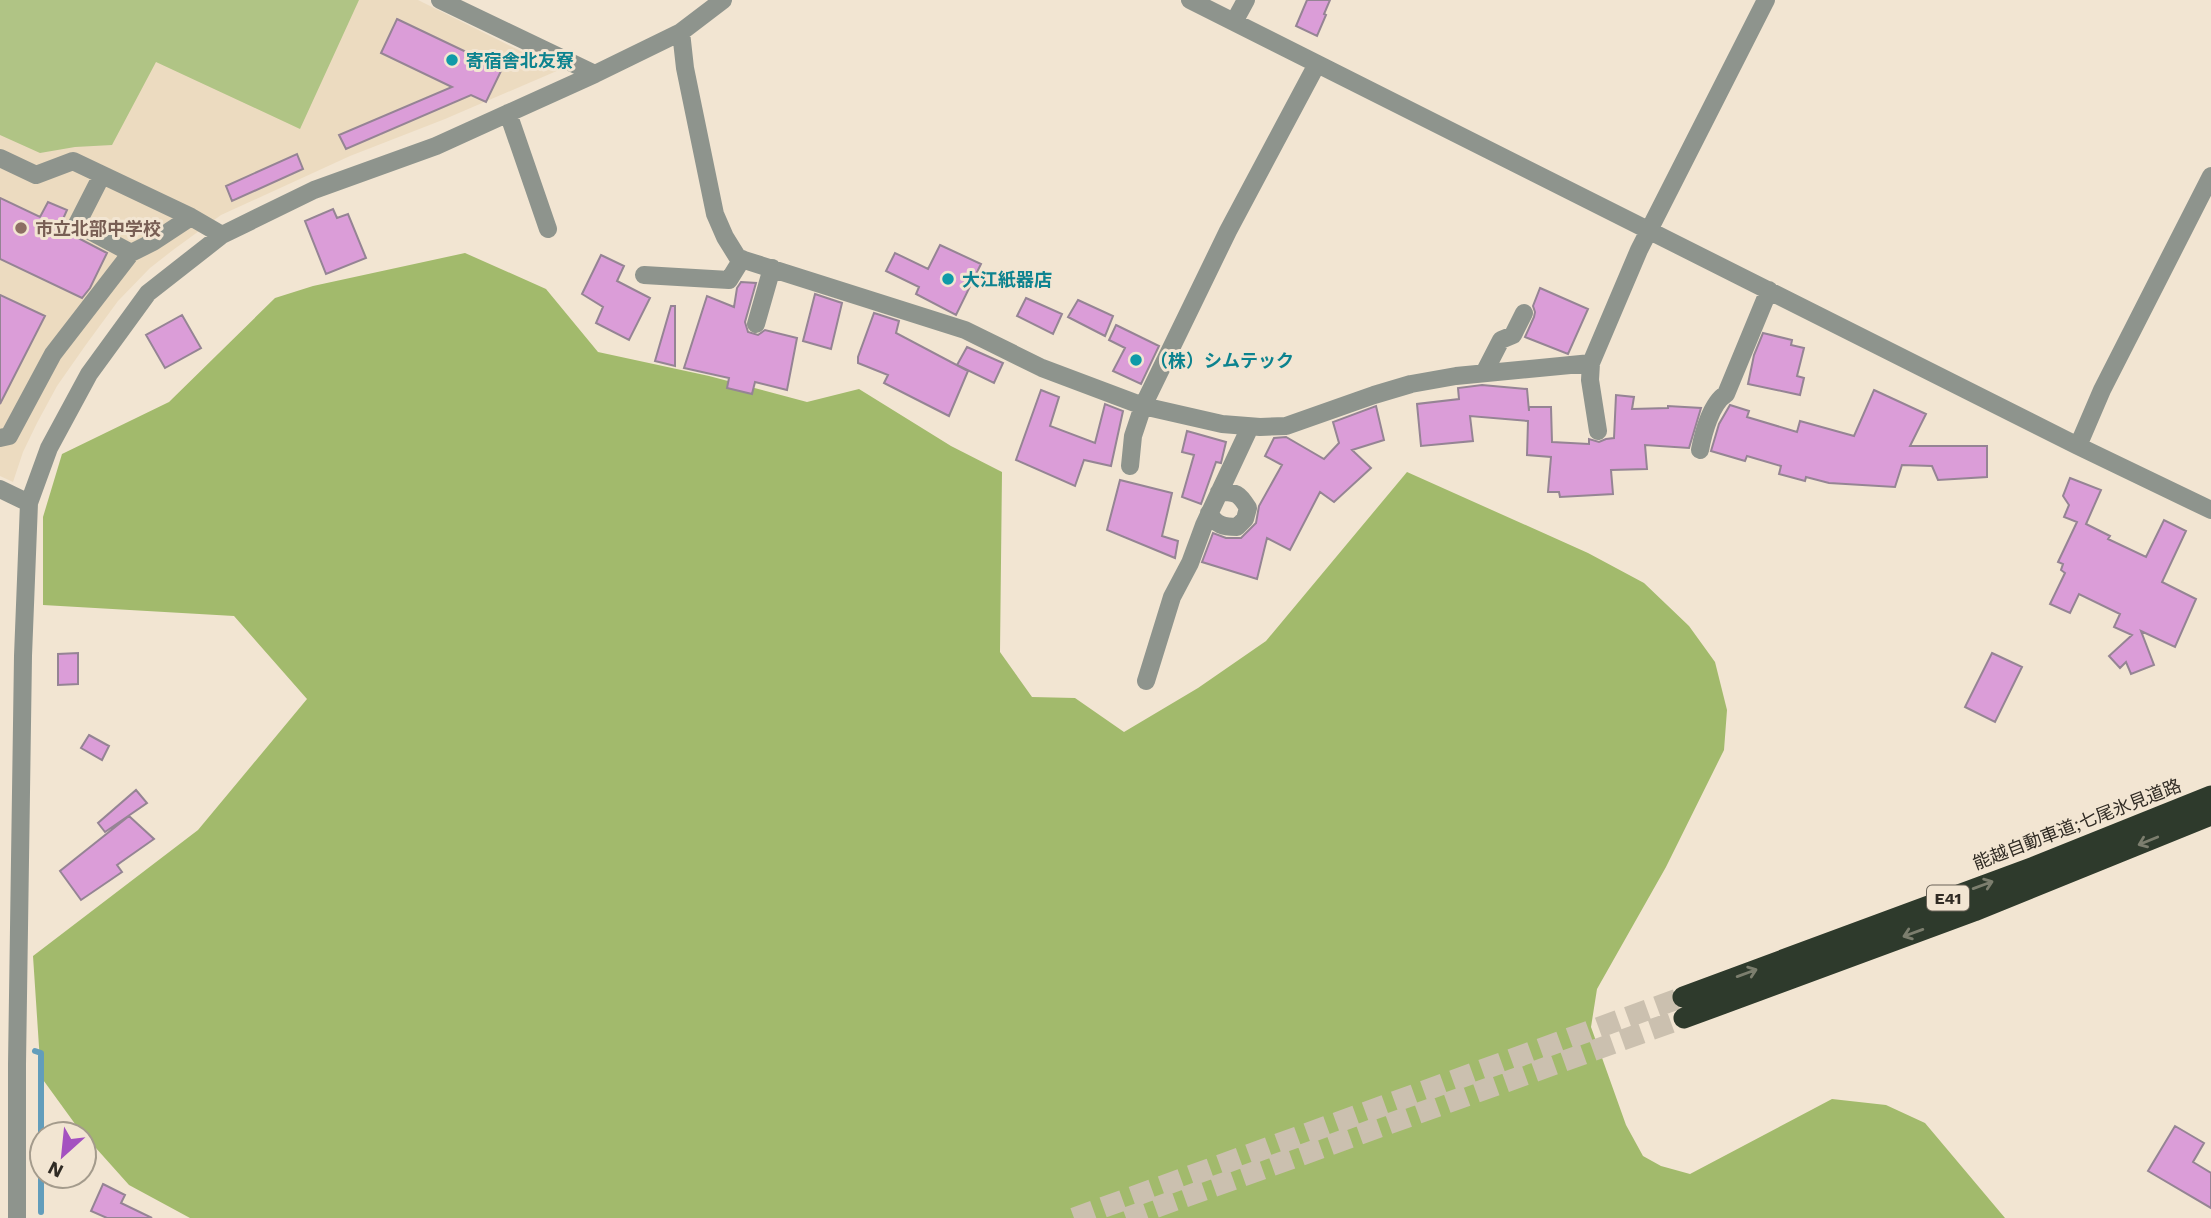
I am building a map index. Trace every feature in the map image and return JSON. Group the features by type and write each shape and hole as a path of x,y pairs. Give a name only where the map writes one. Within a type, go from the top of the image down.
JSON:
{"highway":[{"name":"能越自動車道;七尾氷見道路","path":"2211,796 1684,1007 1974,911 2211,816"}],"street":[{"path":"440,0 595,74"},
{"path":"17,1218 8,1064 29,503 49,448 89,374 148,293 222,235 314,191 436,146 595,74 681,32 723,0"},
{"path":"1190,0 2078,446 2211,510"},
{"path":"1234,22 1246,0"},
{"path":"1598,431 1590,380 1591,363 1639,250 1766,0"},
{"path":"681,32 685,68 715,214 738,258 965,330 1042,368 1143,406 1222,424 1286,426 1411,384 1484,373 1591,363"},
{"path":"1130,466 1133,436 1143,406 1228,231 1317,64"},
{"path":"508,114 548,229"},
{"path":"0,158 36,175 73,161 191,217 222,235"},
{"path":"102,174 77,224 131,253"},
{"path":"2078,446 2102,390 2211,176"},
{"path":"0,438 9,436 53,354 131,253 191,217"},
{"path":"644,275 729,280 742,259"},
{"path":"756,324 772,268"},
{"path":"1700,450 1708,418 1720,397 1726,394 1769,290"},
{"path":"1484,373 1501,340 1513,335 1524,313"},
{"path":"1146,681 1172,597 1190,564 1209,513 1250,426"},
{"path":"0,489 29,503"},
{"path":"1209,513 1214,522 1223,527 1237,527 1245,519 1248,508 1243,499 1234,492 1219,492"}],"shaded area":[{"path":"0,0 418,0 559,70 350,156 221,215 173,250 150,268 118,301 57,386 23,452 13,482 0,476"}],"green space":[{"path":"0,0 359,0 300,129 156,62 112,145 40,153 0,135"},
{"path":"465,253 546,289 598,352 709,376 807,402 859,389 951,446 1002,472 1000,652 1032,697 1075,698 1124,732 1198,688 1266,641 1407,472 1588,553 1644,583 1689,626 1715,662 1727,710 1724,750 1666,867 1597,989 1591,1027 1626,1125 1643,1156 1661,1166 1690,1174 1832,1099 1886,1105 1925,1123 2005,1218 190,1218 129,1185 98,1150 98,1120 72,1120 41,1077 33,956 198,830 307,699 234,616 43,605 43,517 62,454 169,402 275,298 313,286"}],"building":[{"path":"1307,0 1330,0 1317,36 1296,26"},
{"path":"397,19 502,69 486,102 471,95 346,149 339,135 452,87 381,53"},
{"path":"297,154 303,169 232,201 226,186"},
{"path":"0,198 40,217 48,202 67,210 59,228 107,253 90,288 82,298 0,259"},
{"path":"333,209 337,218 348,214 366,258 326,274 305,221"},
{"name":"大江紙器店","path":"940,245 981,264 956,315 916,294 919,287 886,271 895,253 928,269"},
{"path":"601,255 624,266 617,281 650,298 629,340 596,323 603,307 582,294"},
{"path":"741,282 756,283 745,322 748,332 758,335 765,330 797,338 787,390 755,382 752,394 727,388 729,378 684,368 707,296 734,307 737,288"},
{"path":"1540,288 1588,309 1568,354 1525,337 1534,317 1533,306"},
{"path":"815,294 842,303 831,349 803,341"},
{"path":"0,295 45,316 0,404"},
{"path":"1026,298 1062,314 1053,334 1017,316"},
{"path":"1078,300 1113,316 1105,336 1068,317"},
{"path":"671,306 675,306 675,366 655,361"},
{"path":"874,313 899,321 896,333 968,371 949,416 884,383 888,375 858,363"},
{"path":"182,315 201,348 165,368 146,335"},
{"name":"（株）シムテック","path":"1116,325 1159,346 1141,384 1113,371 1125,348 1109,340"},
{"path":"1763,333 1792,340 1791,345 1804,348 1797,376 1804,378 1800,395 1748,384 1754,355"},
{"path":"967,347 1003,363 994,383 957,365"},
{"path":"1482,385 1527,389 1529,411 1529,407 1551,407 1552,442 1589,444 1589,439 1599,442 1614,438 1616,395 1634,397 1632,409 1668,406 1701,408 1689,448 1645,445 1647,469 1611,470 1613,494 1560,497 1559,492 1548,492 1551,457 1527,455 1528,421 1470,416 1473,441 1421,446 1417,404 1459,399 1458,388"},
{"path":"1041,390 1059,397 1050,426 1095,443 1105,404 1123,411 1111,466 1084,460 1075,486 1016,460"},
{"path":"1874,390 1926,414 1910,446 1987,446 1987,477 1938,480 1932,466 1902,465 1895,487 1829,483 1806,477 1805,481 1779,474 1781,466 1747,456 1745,461 1711,451 1719,424 1730,405 1749,411 1747,417 1797,432 1800,421 1854,436"},
{"path":"1376,406 1384,440 1352,450 1371,468 1334,502 1320,492 1290,550 1267,538 1257,579 1202,562 1213,533 1226,538 1241,538 1256,523 1259,506 1282,465 1265,456 1274,438 1286,437 1324,459 1339,443 1333,422"},
{"path":"1187,431 1226,442 1221,463 1216,462 1201,504 1182,497 1194,455 1182,452"},
{"path":"2070,478 2101,490 2086,524 2110,536 2108,539 2146,557 2164,520 2186,531 2162,582 2196,599 2175,647 2141,631 2154,665 2131,674 2126,662 2120,668 2109,656 2132,635 2114,627 2120,614 2079,594 2070,613 2050,604 2065,573 2061,570 2063,564 2058,562 2077,522 2064,517 2069,505 2063,496"},
{"path":"1120,480 1172,493 1162,536 1178,541 1175,558 1107,530"},
{"path":"78,653 78,684 58,685 58,654"},
{"path":"1992,653 2022,667 1995,722 1965,707"},
{"path":"89,735 109,746 102,760 81,748"},
{"path":"136,790 147,803 105,832 98,823"},
{"path":"129,816 154,839 117,865 122,872 81,900 60,871"},
{"path":"2175,1126 2204,1143 2193,1162 2211,1173 2211,1208 2148,1171"},
{"path":"103,1184 125,1195 121,1203 152,1218 107,1218 91,1211"}],"waterway":[{"path":"35,1051 41,1053 41,1212"}],"tunnel":[{"path":"1074,1218 1683,997"},
{"path":"1126,1218 1684,1018"}],"place":[{"name":"寄宿舎北友寮","path":"452,60"},
{"name":"市立北部中学校","path":"21,228"},
{"name":"大江紙器店","path":"948,279"},
{"name":"（株）シムテック","path":"1136,360"}]}
